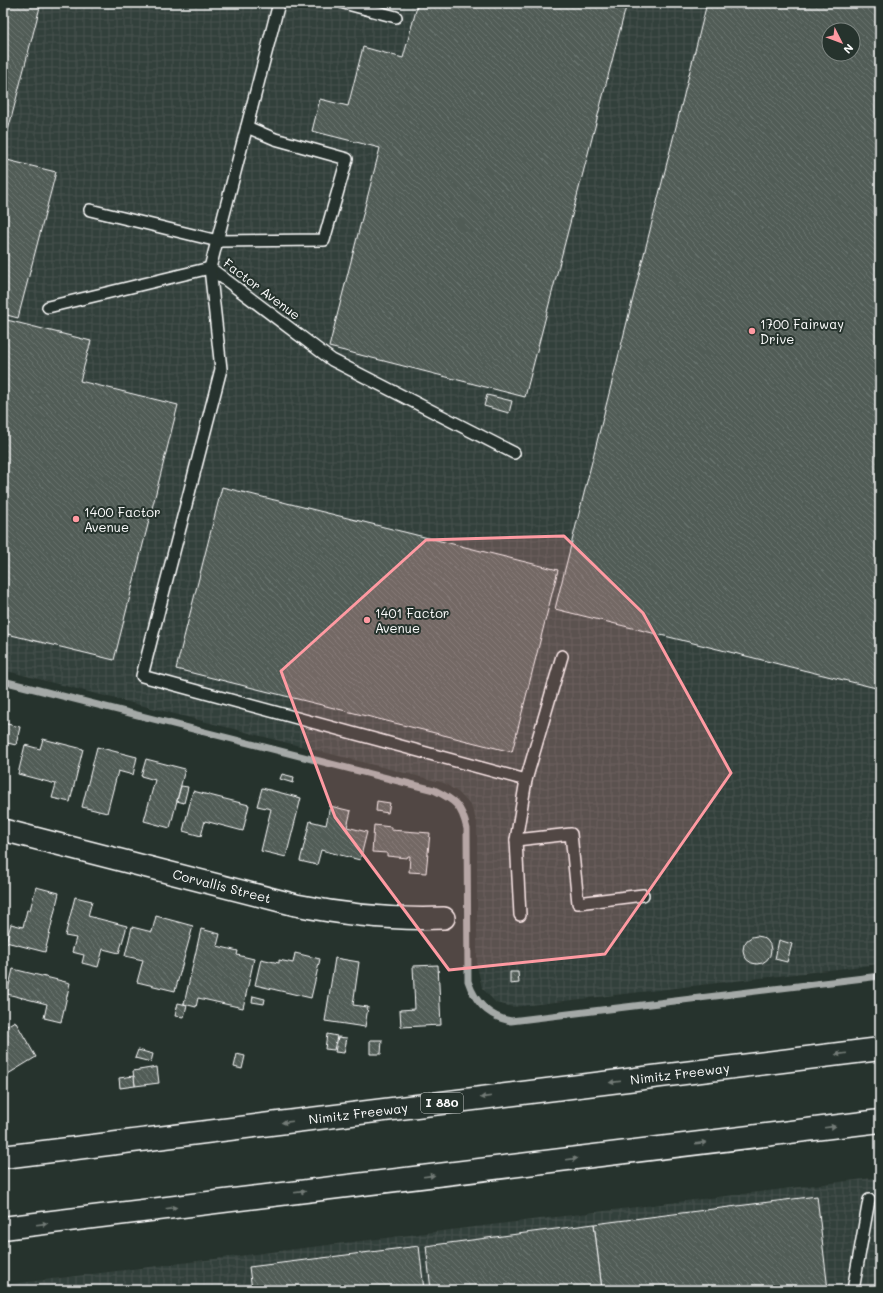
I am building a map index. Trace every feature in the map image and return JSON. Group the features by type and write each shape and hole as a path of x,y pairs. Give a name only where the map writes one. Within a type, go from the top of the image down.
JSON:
{"highway":[{"name":"Nimitz Freeway","path":"3,1157 880,1049"},
{"path":"3,1228 880,1121"}],"street":[{"name":"Corvallis Street","path":"3,830 296,905 363,916 393,919 444,918"}],"lane":[{"name":"Factor Avenue","path":"279,3 210,268 332,360 514,453"},
{"path":"344,3 396,17"},
{"path":"90,210 218,241 324,240 347,159 275,139 247,127"},
{"path":"48,307 210,268 221,370 142,676 526,780"},
{"path":"520,915 516,840 526,780 562,656"},
{"path":"516,840 571,834 578,903 643,895"},
{"path":"853,1290 869,1200"}],"highlighted area":[{"path":"564,536 643,613 731,773 605,954 449,970 335,817 281,671 426,540"}],"shaded area":[{"path":"3,3 880,3 880,964 513,1007 496,1003 482,988 477,966 477,822 471,806 459,793 444,783 3,670"},
{"path":"880,1177 880,1290 3,1290 3,1285"}],"building":[{"path":"3,3 41,3 3,150"},
{"path":"418,3 627,3 525,397 329,347 380,148 312,131 320,99 348,106 363,47 403,58"},
{"name":"1700 Fairway Drive","path":"707,3 864,3 880,7 880,689 555,609"},
{"path":"3,159 56,172 18,318 3,314"},
{"name":"1400 Factor Avenue","path":"3,319 91,341 80,381 178,405 114,660 3,633"},
{"path":"487,395 512,401 509,413 484,406"},
{"name":"1401 Factor Avenue","path":"222,487 558,570 512,752 176,669"},
{"path":"3,723 20,727 16,745 3,742"},
{"path":"43,739 83,749 70,802 52,798 56,784 18,774 25,745 40,749"},
{"path":"97,747 137,757 133,775 118,771 107,813 82,807"},
{"path":"146,759 185,769 170,828 144,821 155,780 141,776"},
{"path":"282,774 294,777 293,783 280,779"},
{"path":"181,786 188,787 184,803 177,801"},
{"path":"262,788 301,798 286,857 261,851 271,809 257,806"},
{"path":"193,791 249,805 243,831 205,821 201,836 183,831"},
{"path":"377,801 390,803 388,813 376,811"},
{"path":"330,806 351,811 347,827 367,832 360,860 321,850 317,865 300,861 310,821 326,825"},
{"path":"374,825 391,827 391,830 430,833 426,873 409,872 410,856 407,858 387,856 387,853 372,852"},
{"path":"36,887 59,893 45,952 6,942 11,924 23,927 27,910 30,910"},
{"path":"75,897 92,901 88,916 127,926 119,953 103,949 98,967 82,963 84,955 72,952 76,938 65,936"},
{"path":"156,916 193,926 175,991 137,982 143,960 125,956 132,927 152,932"},
{"path":"201,929 220,934 217,946 238,951 237,955 254,959 243,1008 198,998 196,1007 184,1004"},
{"path":"757,936 767,940 771,950 767,960 757,964 747,960 743,950 747,940"},
{"path":"779,940 792,944 787,962 775,959"},
{"path":"295,953 320,959 311,998 255,985 261,959 279,963 279,960 293,963"},
{"path":"335,958 359,962 353,1005 368,1007 365,1027 325,1021"},
{"path":"438,965 441,1025 401,1027 400,1010 415,1009 413,966"},
{"path":"13,969 70,983 61,1022 44,1018 47,1004 7,994"},
{"path":"510,972 518,972 519,983 510,984"},
{"path":"253,996 265,999 264,1004 252,1002"},
{"path":"178,1003 187,1005 184,1017 175,1016"},
{"path":"15,1021 36,1057 3,1077 3,1045 7,1042 3,1035 3,1028"},
{"path":"327,1034 337,1036 334,1050 325,1049"},
{"path":"338,1037 347,1038 344,1053 335,1052"},
{"path":"370,1040 382,1040 381,1054 370,1054"},
{"path":"138,1050 153,1054 151,1062 135,1058"},
{"path":"237,1054 245,1056 242,1069 234,1067"},
{"path":"157,1067 159,1083 135,1086 133,1071"},
{"path":"134,1076 135,1086 120,1088 119,1078"},
{"path":"817,1196 828,1290 602,1290 594,1224"},
{"path":"594,1224 602,1290 431,1290 426,1246"},
{"path":"419,1246 424,1290 252,1290 249,1267"}],"waterway":[{"path":"3,681 434,790 447,797 460,809 467,829 468,981 479,1002 490,1012 503,1019 511,1021 880,976"}],"place":[{"name":"1700 Fairway Drive","path":"752,331"},
{"name":"1400 Factor Avenue","path":"76,519"},
{"name":"1401 Factor Avenue","path":"367,620"}]}
